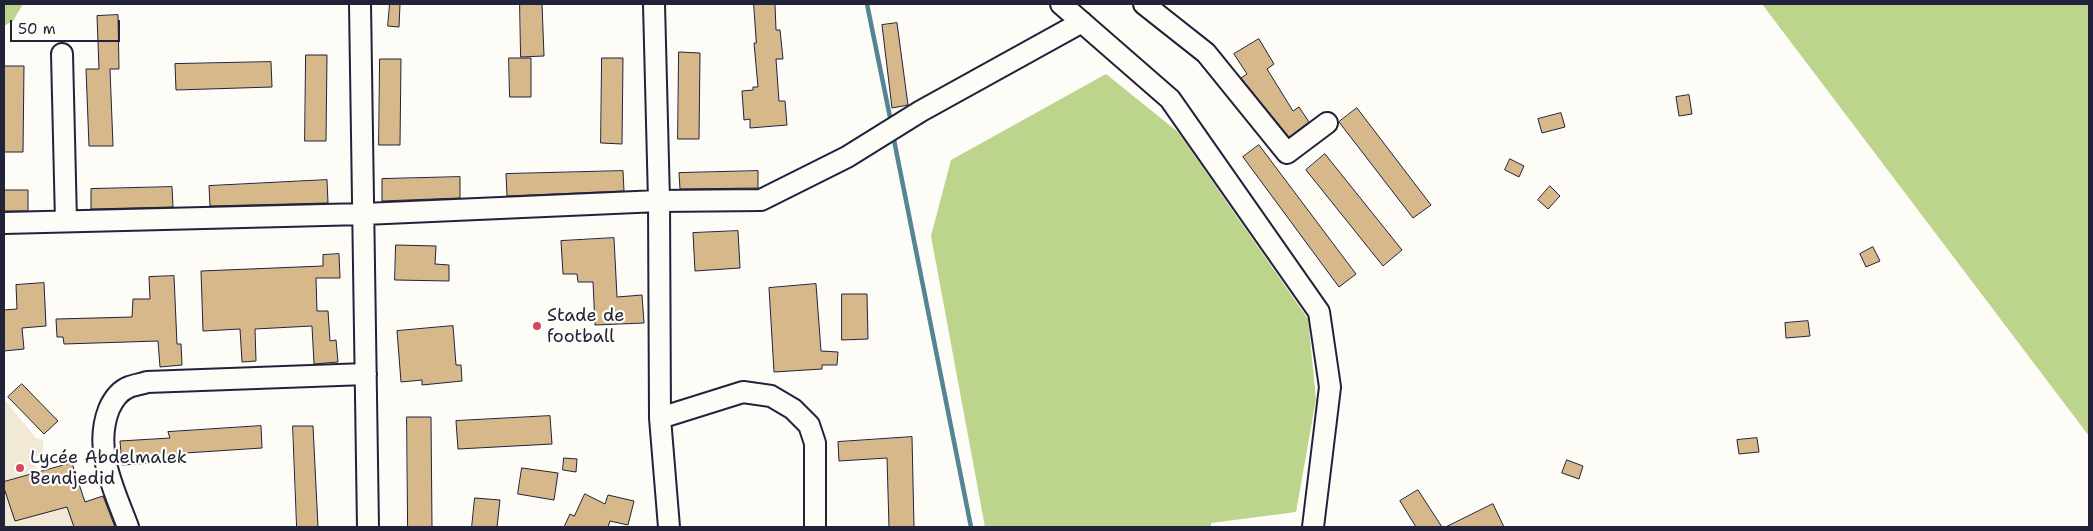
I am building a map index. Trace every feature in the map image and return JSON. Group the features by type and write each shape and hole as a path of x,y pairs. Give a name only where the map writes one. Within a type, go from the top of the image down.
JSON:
{"street":[{"path":"360,4 368,527"},
{"path":"654,4 659,201 660,418 670,527"},
{"path":"1061,4 1170,99 1318,312 1330,387 1312,527"},
{"path":"1144,4 1206,53 1287,153 1326,123"},
{"path":"4,222 364,214 659,201 761,200 847,158 921,111 1082,22"},
{"path":"62,54 66,221"},
{"path":"128,527 107,471 102,447 105,419 113,399 127,387 147,382 366,374"},
{"path":"660,418 743,392 771,396 793,409 808,425 815,443 816,527"}],"shaded area":[{"name":"Lycée Abdelmalek Bendjedid","path":"4,399 36,438 43,440 43,456 32,457 38,472 72,463 85,501 105,495 115,527 4,527"}],"green space":[{"path":"4,4 23,4 13,21 4,26"},
{"path":"1762,4 2089,4 2089,436"},
{"path":"1106,74 1178,132 1308,319 1316,399 1296,512 1211,523 1211,527 985,527 931,236 951,160"}],"building":[{"path":"390,4 400,4 399,27 388,26"},
{"path":"520,4 542,4 544,56 521,57"},
{"path":"754,4 775,4 776,30 780,30 783,59 776,59 779,101 785,101 787,125 750,128 750,119 744,120 742,91 753,90 753,87 758,87 754,43 756,43"},
{"path":"118,15 119,69 110,69 113,146 89,146 86,69 99,69 97,16"},
{"path":"897,23 908,105 892,108 882,25"},
{"path":"1259,39 1274,64 1267,69 1293,111 1299,107 1309,122 1289,137 1241,78 1247,74 1234,54"},
{"path":"679,52 700,53 699,139 678,139"},
{"path":"306,55 327,55 326,141 305,141"},
{"path":"509,58 531,58 531,97 510,97"},
{"path":"602,58 623,58 622,144 601,143"},
{"path":"380,59 401,59 400,145 379,145"},
{"path":"271,62 272,87 176,90 175,64"},
{"path":"4,66 24,66 23,152 4,152"},
{"path":"1689,95 1692,114 1679,116 1676,97"},
{"path":"1357,108 1431,205 1413,218 1339,122"},
{"path":"1561,113 1565,127 1542,133 1538,119"},
{"path":"1259,145 1356,274 1339,287 1243,157"},
{"path":"1325,154 1402,250 1383,266 1306,170"},
{"path":"1510,159 1524,166 1519,177 1505,170"},
{"path":"623,171 624,191 507,196 506,174"},
{"path":"758,171 758,188 680,189 679,173"},
{"path":"460,177 460,198 382,201 382,179"},
{"path":"327,180 328,203 210,206 209,186"},
{"path":"1550,186 1560,196 1548,209 1538,200"},
{"path":"172,187 173,207 91,209 91,189"},
{"path":"4,190 28,190 28,211 4,211"},
{"path":"738,231 740,268 695,271 693,233"},
{"path":"614,238 617,297 642,295 644,323 595,325 593,282 578,282 577,274 563,274 561,241"},
{"path":"396,245 436,246 435,264 449,265 449,281 395,280"},
{"path":"1873,247 1880,261 1866,267 1860,254"},
{"path":"339,254 340,278 316,278 317,311 328,311 330,341 336,340 338,362 314,364 312,326 255,329 256,361 242,362 240,329 203,331 201,271 323,266 323,255"},
{"path":"174,276 177,344 181,344 182,365 160,367 158,341 64,344 63,337 57,337 56,319 132,317 133,299 150,299 149,277"},
{"path":"44,283 46,326 22,328 24,349 4,351 4,310 17,309 16,285"},
{"path":"816,284 821,351 838,352 837,365 822,365 822,369 774,372 769,288"},
{"path":"842,294 867,294 868,339 842,340"},
{"path":"1808,321 1810,336 1786,338 1785,323"},
{"path":"453,326 456,365 461,365 462,381 422,385 422,380 401,382 397,331"},
{"path":"22,384 58,421 44,434 8,397"},
{"path":"550,416 552,444 458,449 456,421"},
{"path":"407,417 431,417 432,527 408,527"},
{"path":"261,426 262,448 170,454 170,462 122,465 120,441 170,438 168,432"},
{"path":"293,426 313,426 318,527 297,527"},
{"path":"912,437 914,527 889,527 887,458 839,461 838,442"},
{"path":"1757,438 1759,452 1739,454 1737,440"},
{"path":"564,458 577,459 576,472 563,470"},
{"path":"1567,460 1583,466 1579,479 1562,473"},
{"path":"72,463 85,502 103,496 115,527 74,527 67,507 15,521 4,488 4,482"},
{"path":"522,468 558,473 554,500 518,494"},
{"path":"1418,490 1442,527 1416,527 1400,501"},
{"path":"585,494 605,504 608,495 634,501 628,525 610,521 608,527 564,527 570,514 574,516"},
{"path":"475,498 500,500 497,527 472,527"},
{"path":"1493,504 1504,527 1446,527"}],"waterway":[{"path":"867,4 891,122"},
{"path":"893,135 971,527"}],"place":[{"name":"Stade de football","path":"537,326"},
{"name":"Lycée Abdelmalek Bendjedid","path":"20,468"}]}
